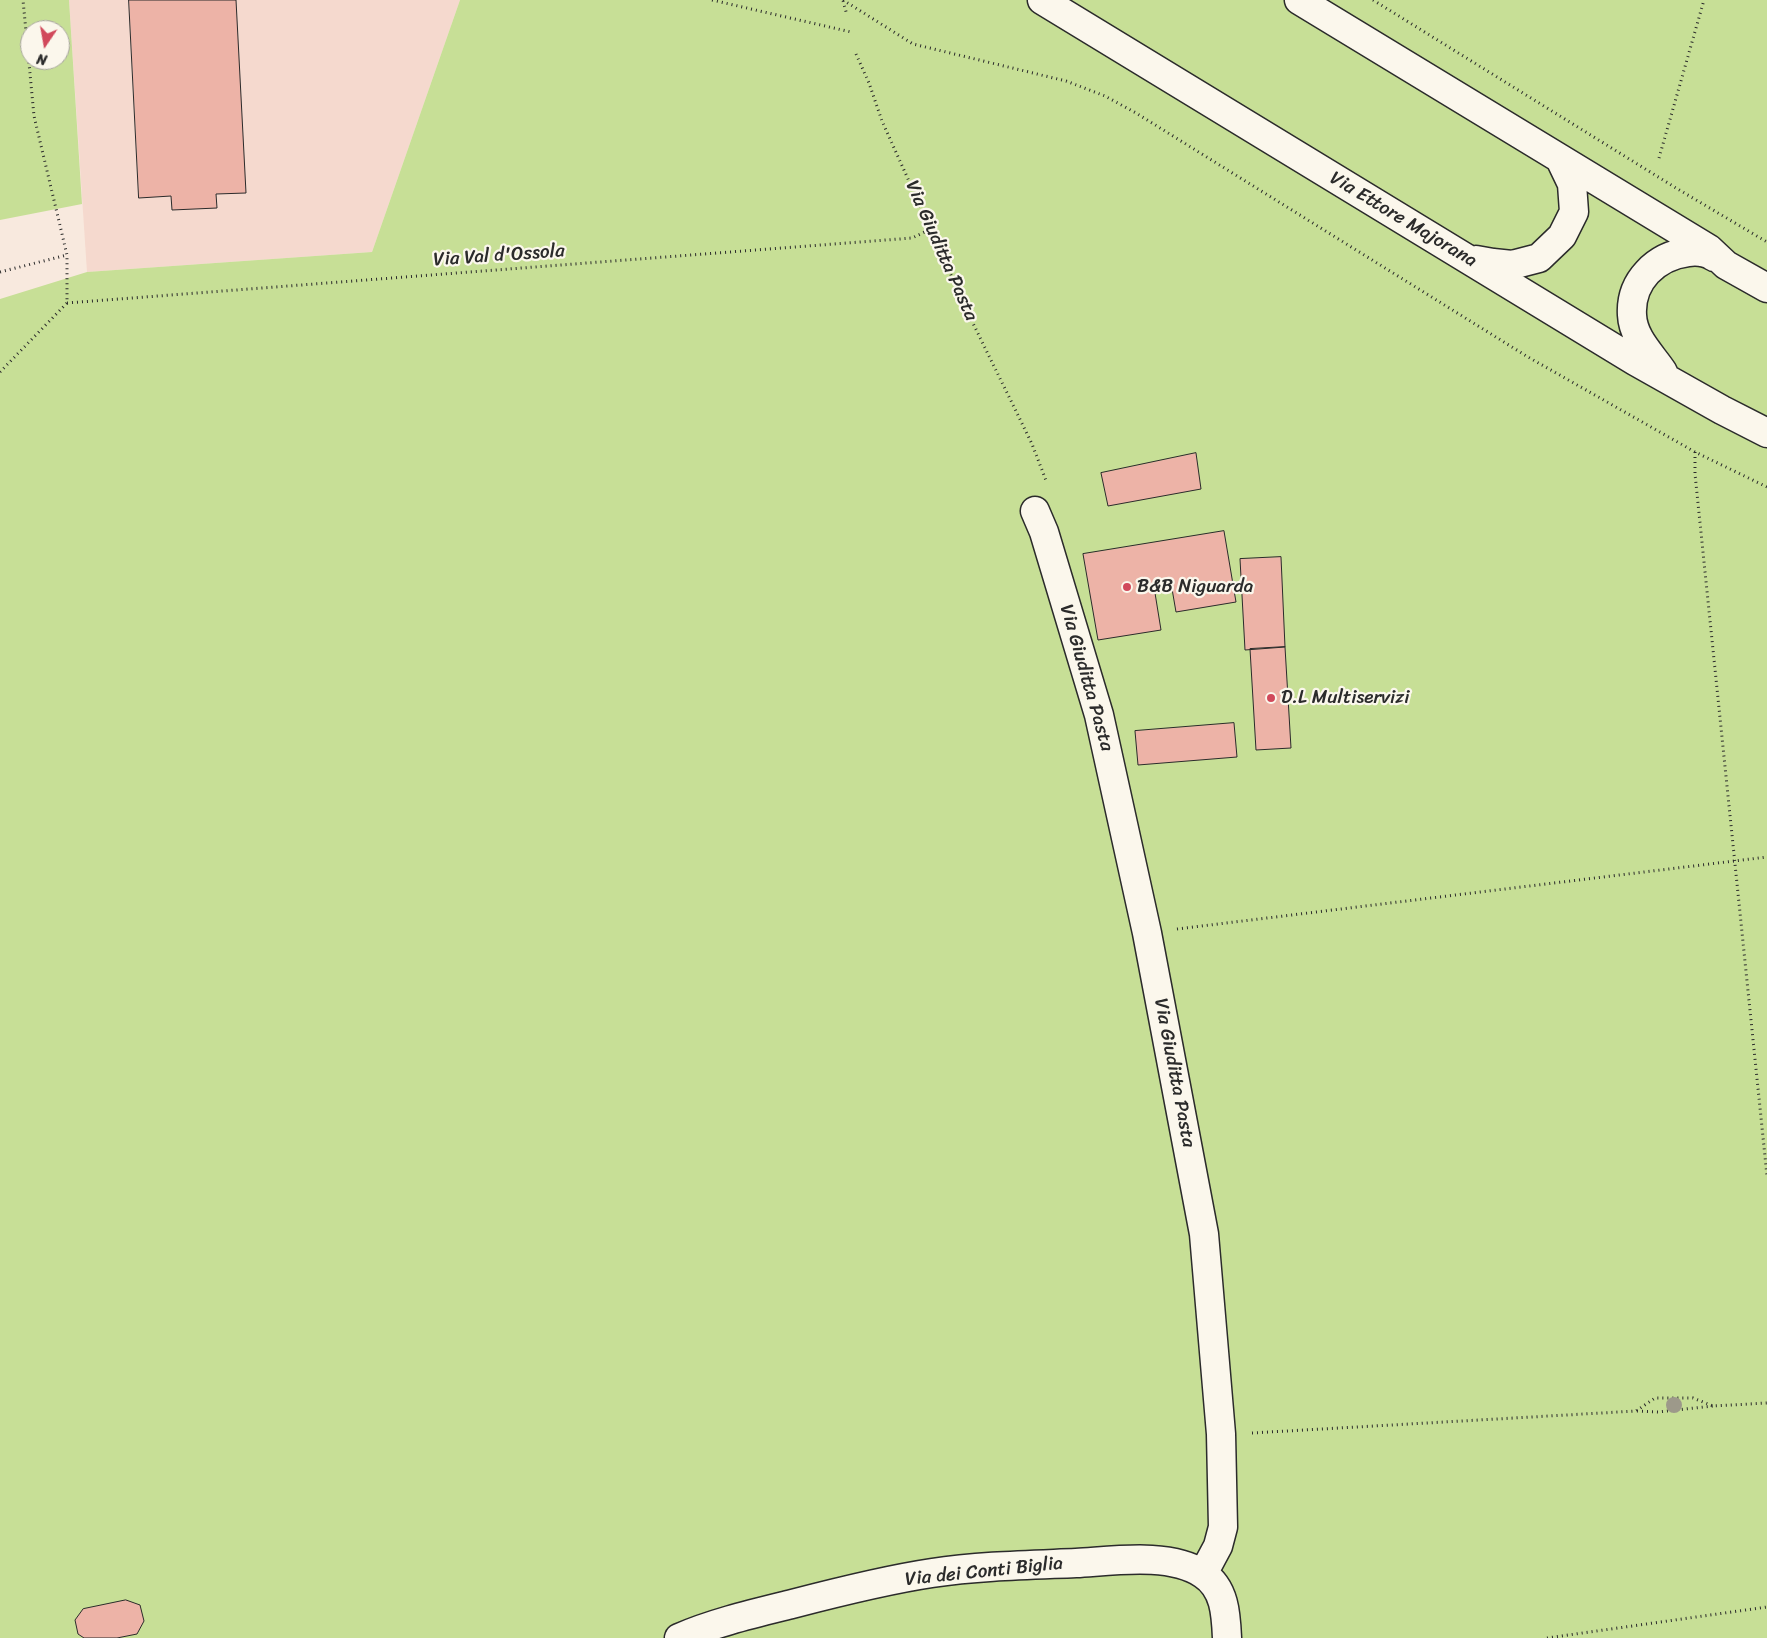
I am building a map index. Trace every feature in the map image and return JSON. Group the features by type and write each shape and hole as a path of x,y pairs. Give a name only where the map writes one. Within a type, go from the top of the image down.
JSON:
{"street":[{"name":"Via Ettore Majorana","path":"1042,0 1670,381 1767,433"},
{"path":"1299,0 1709,249 1726,265"},
{"path":"1465,257 1512,265 1539,258 1562,236 1574,212 1572,184 1560,159"},
{"path":"1670,381 1641,343 1635,330 1632,308 1637,287 1646,272 1660,261 1676,254 1694,252 1711,255 1767,288"},
{"name":"Via Giuditta Pasta","path":"1035,511 1046,540 1099,715 1147,933 1204,1234 1221,1434 1223,1527 1218,1546 1204,1574"},
{"name":"Via dei Conti Biglia","path":"679,1638 755,1613 844,1591 933,1573 1075,1563 1160,1560 1188,1566 1204,1574"},
{"path":"1204,1574 1214,1584 1226,1610 1227,1638"}],"path":[{"path":"0,372 67,303 67,255 34,116 23,0"},
{"path":"712,0 851,32"},
{"path":"843,0 847,15"},
{"path":"843,0 913,44 1066,81 1105,96 1136,113 1528,357 1694,452 1767,487"},
{"path":"1373,0 1676,188 1767,242"},
{"path":"1659,158 1704,0"},
{"name":"Via Giuditta Pasta","path":"856,54 869,83 882,121 970,315 1032,444"},
{"name":"Via Val d'Ossola","path":"67,303 912,238 931,229"},
{"path":"0,272 67,255"},
{"path":"1694,452 1767,1176"},
{"path":"1168,930 1767,857"},
{"path":"1636,1411 1655,1398 1693,1398 1713,1406"},
{"path":"1221,1434 1636,1411 1658,1412 1767,1403"},
{"path":"1547,1638 1767,1607"}],"shaded area":[{"path":"69,0 460,0 372,252 87,272"}],"green space":[{"path":"0,0 69,0 82,204 0,220"},
{"path":"460,0 1767,0 1767,1638 0,1638 0,299 87,272 372,252"}],"building":[{"path":"129,0 236,0 246,193 216,194 217,208 172,210 171,196 139,198"},
{"path":"1196,453 1201,489 1108,506 1101,473"},
{"name":"B&B Niguarda","path":"1224,531 1236,602 1176,612 1171,583 1164,584 1165,591 1155,593 1161,630 1098,640 1083,554"},
{"path":"1281,557 1285,647 1245,650 1240,559"},
{"name":"D.L Multiservizi","path":"1285,647 1291,748 1256,750 1250,649"},
{"path":"1234,723 1237,757 1138,765 1135,731"},
{"path":"126,1600 140,1605 144,1621 137,1634 117,1638 84,1638 78,1634 75,1620 83,1609"}],"place":[{"name":"B&B Niguarda","path":"1127,587"},
{"name":"D.L Multiservizi","path":"1271,698"}]}
